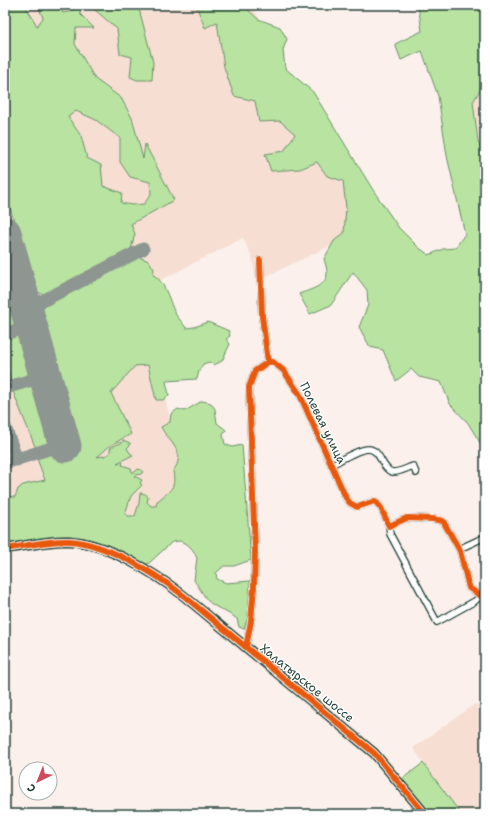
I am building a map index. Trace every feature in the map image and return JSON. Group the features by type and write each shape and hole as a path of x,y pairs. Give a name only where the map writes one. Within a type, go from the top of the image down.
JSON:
{"street":[{"path":"246,647 252,608 255,552 249,387 255,371 268,362 262,316 260,260"},
{"name":"Полевая улица","path":"268,362 273,362 284,371 300,395 346,498 350,503 357,507 375,501 381,508 389,526"},
{"path":"331,465 356,452 368,449 373,450 386,468 391,472 396,472 413,466 416,473"},
{"path":"407,518 443,521 459,549 468,588 483,596 438,622 390,534 389,526 407,518"},
{"path":"459,549 485,537"},
{"name":"Халатырское шоссе","path":"5,549 62,541 96,546 134,564 172,587 374,753 425,814"}],"shaded area":[{"path":"5,5 252,5 368,228 256,281 252,257 243,238 126,298 152,348 194,511 78,533 5,503"},
{"path":"485,84 485,177 481,165 483,158 468,90"},
{"path":"475,704 485,708 485,814 461,814 413,748"}],"green space":[{"path":"5,5 25,5 37,26 43,18 38,5 60,5 63,13 72,11 76,5 81,5 80,14 94,28 76,28 75,44 95,79 121,98 132,118 143,159 145,144 174,200 131,224 135,234 131,249 47,294 41,294 33,287 5,190","holes":["76,111 96,120 120,138 120,162 130,177 150,182 151,194 144,204 132,205 121,203 122,193 103,186 101,165 87,158 81,136 68,117"]},
{"path":"87,5 138,5 153,62 152,80 137,80 130,77 132,57 120,54 117,29 94,9"},
{"path":"196,5 235,5 246,8 258,19 280,27 287,39 283,50 285,68 313,92 373,190 399,228 418,247 429,255 443,249 455,248 465,234 447,156 438,96 422,51 401,60 395,44 422,31 418,5 485,5 485,89 480,90 473,102 478,141 485,163 485,367 482,372 485,377 485,451 468,423 450,404 441,382 419,377 411,369 396,381 383,350 370,347 359,327 368,305 367,290 353,272 331,305 310,314 299,294 317,287 324,281 327,272 324,259 334,241 344,233 346,208 343,181 327,176 317,162 300,169 271,171 265,154 284,151 295,134 280,121 259,122 255,101 234,96 224,67 217,22 205,28"},
{"path":"136,256 149,261 154,269 153,275 161,282 176,315 186,328 208,322 229,331 230,336 226,339 230,344 222,361 214,365 209,362 203,364 197,379 166,381 169,395 163,400 156,400 148,365 135,366 111,393 131,434 111,445 97,457 109,454 111,447 123,442 123,440 130,443 127,448 133,455 117,463 123,462 122,465 131,468 132,472 135,472 138,469 143,472 134,476 142,480 140,483 142,485 131,496 125,514 128,516 135,516 140,493 147,495 147,502 151,506 156,506 157,501 172,488 174,482 173,471 177,464 178,453 161,427 170,422 171,414 178,409 185,411 202,401 211,403 215,409 217,423 226,430 223,435 225,444 232,447 242,445 251,560 234,566 224,566 216,573 217,579 226,583 250,581 248,616 244,629 239,627 237,619 207,600 194,580 197,558 193,550 187,544 180,541 172,542 148,564 89,539 69,537 10,544 7,542 9,525 8,516 5,512 5,496 15,497 18,489 23,485 45,480 36,456 76,443 38,312 44,303"},
{"path":"11,300 19,325 5,329 5,301"},
{"path":"21,334 33,375 11,381 5,360 5,339"},
{"path":"35,382 52,444 36,449 12,389"},
{"path":"423,763 461,814 429,814 402,779"}],"taxiway":[{"path":"27,309 143,249"},
{"path":"5,267 14,265"},
{"path":"5,297 22,292"},
{"path":"5,334 31,325"},
{"path":"5,388 45,376"},
{"path":"5,427 17,460"},
{"path":"5,463 64,444"}],"runway":[{"path":"5,233 65,446"}],"cycle path":[{"path":"246,647 251,621 255,551 249,387 255,371 268,362 262,316 260,260"},
{"path":"268,362 273,362 284,371 300,395 346,498 350,503 357,507 375,501 381,508 389,526 407,518 443,521 460,551 469,588 481,596 485,595"},
{"path":"5,549 53,541 69,541 98,547 114,553 145,569 184,596 374,753 425,814"}]}
